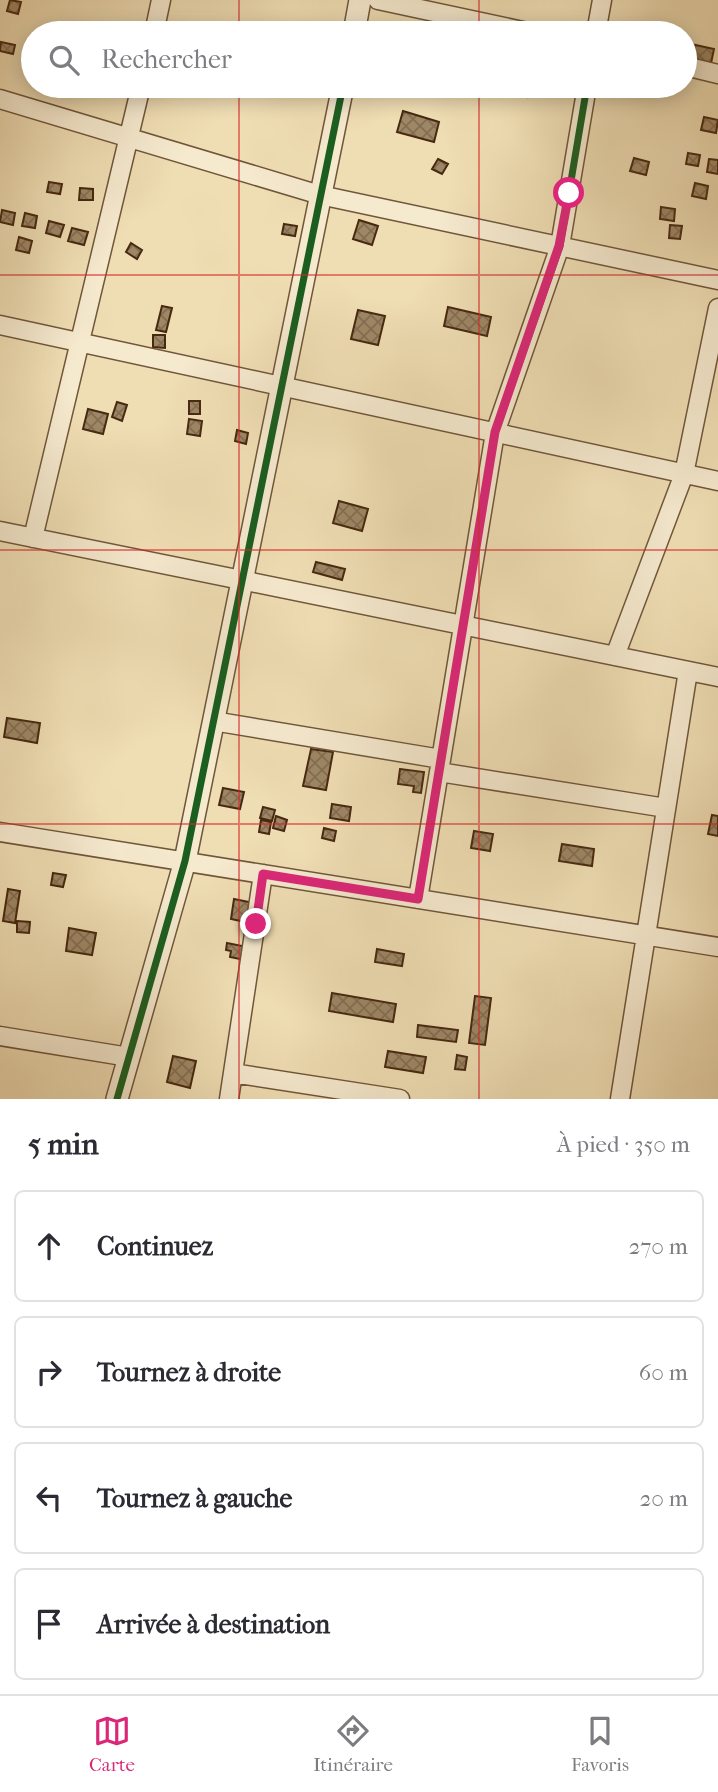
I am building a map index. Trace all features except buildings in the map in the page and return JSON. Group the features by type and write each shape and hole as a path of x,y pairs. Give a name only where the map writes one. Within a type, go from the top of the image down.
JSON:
{"street":[{"path":"156,21 162,0"},
{"path":"356,21 360,0"},
{"path":"378,0 476,21"},
{"path":"598,21 601,0"},
{"path":"697,69 718,74"},
{"path":"33,538 138,98"},
{"path":"117,1099 185,861 340,98"},
{"path":"418,899 495,432 559,246 585,98"},
{"path":"0,99 320,195 718,280"},
{"path":"615,656 684,474 718,308"},
{"path":"0,324 718,481"},
{"path":"0,531 718,677"},
{"path":"620,1099 688,671"},
{"path":"213,721 666,808"},
{"path":"0,832 718,947"},
{"path":"229,1099 263,874"},
{"path":"0,1036 129,1057"},
{"path":"233,1073 400,1099"}],"cycle path":[{"path":"117,1099 185,861 341,98"},
{"path":"418,899 495,433 560,246 585,98"}],"route":[{"path":"256,924 263,874 418,899 495,432 559,246 569,193"}]}
